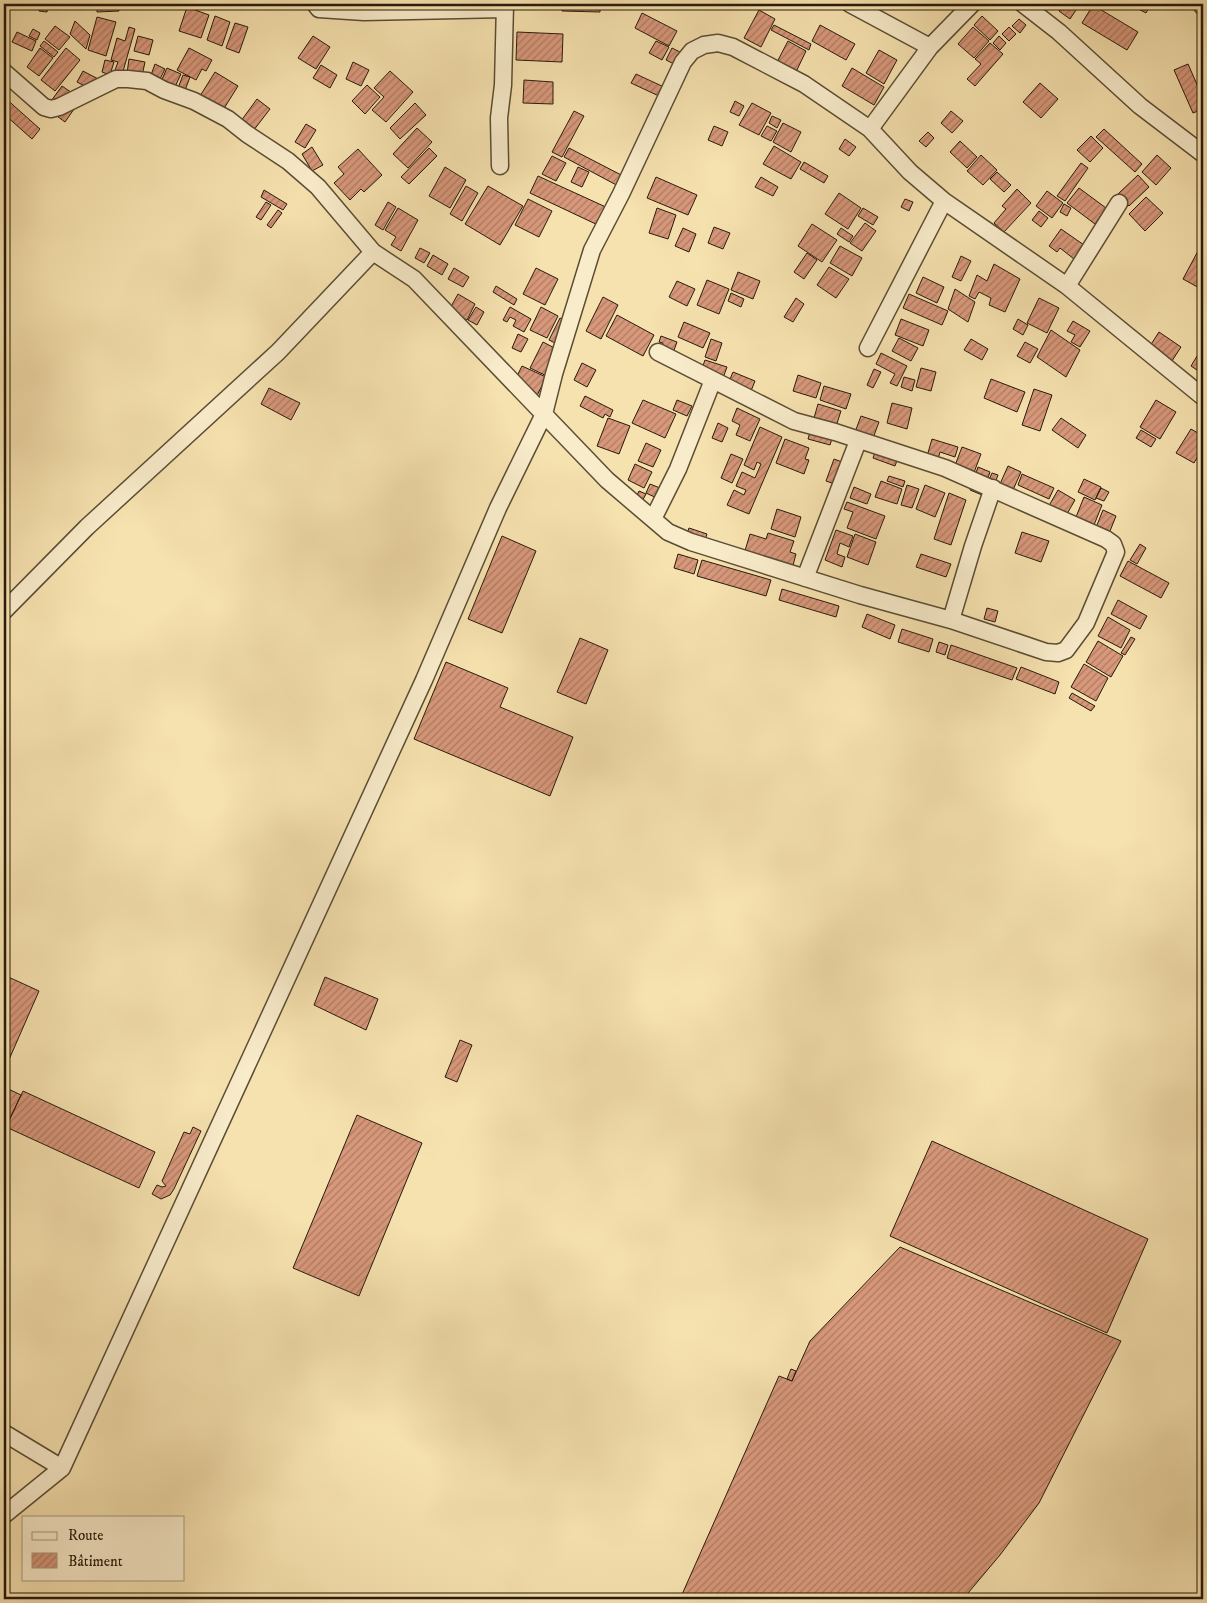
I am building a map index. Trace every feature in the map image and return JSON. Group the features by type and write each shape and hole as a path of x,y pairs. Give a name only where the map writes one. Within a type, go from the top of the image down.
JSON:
{"street":[{"path":"315,4 319,9 364,12 505,6 503,85 499,118 500,166"},
{"path":"850,4 930,47"},
{"path":"870,129 930,47 972,4"},
{"path":"1022,4 1059,32 1140,106 1203,154"},
{"path":"4,1515 62,1468 420,689 498,508 544,414 554,374 592,250 621,194 683,62 692,51 704,45 718,43 733,47 804,84 870,129 910,172 944,201 1067,286 1203,397"},
{"path":"4,72 44,107 51,109 60,107 116,79 147,81 164,90 194,101 228,119 288,161 318,187 373,252 414,279 607,480 668,532 690,542 860,595 951,620 1046,652 1058,653 1066,650 1086,623 1116,552 1112,544 1106,539 945,468 794,421 658,352"},
{"path":"868,348 944,201"},
{"path":"1067,286 1118,203"},
{"path":"4,611 88,528 278,352 373,252"},
{"path":"653,519 678,469 713,380"},
{"path":"805,578 858,441"},
{"path":"951,620 993,488"},
{"path":"4,1433 62,1468"}],"building":[{"path":"39,4 48,4 47,12 39,11"},
{"path":"97,4 118,4 119,11 97,12"},
{"path":"562,4 600,4 600,12 562,11"},
{"path":"1064,4 1074,4 1078,7 1070,19 1059,11"},
{"path":"1129,4 1151,4 1146,13"},
{"path":"1093,5 1138,32 1127,50 1082,23"},
{"path":"187,7 209,15 201,38 179,31"},
{"path":"759,10 775,19 761,47 744,38"},
{"path":"642,13 677,31 669,46 635,28"},
{"path":"215,16 230,22 222,46 207,40"},
{"path":"982,16 998,31 990,40 974,25"},
{"path":"97,17 116,22 106,56 88,50"},
{"path":"1019,19 1026,25 1020,33 1012,26"},
{"path":"75,21 90,35 86,49 70,34"},
{"path":"235,23 248,27 239,53 226,48"},
{"path":"774,25 811,44 809,50 771,30"},
{"path":"820,25 855,44 846,60 812,41"},
{"path":"55,26 70,37 59,50 45,39"},
{"path":"129,27 135,29 122,75 114,73 118,62 111,60 117,38 125,41"},
{"path":"973,27 989,41 974,58 958,44"},
{"path":"1009,27 1016,34 1009,41 1002,34"},
{"path":"33,29 40,33 37,40 29,36"},
{"path":"17,32 36,41 32,51 12,42"},
{"path":"517,32 563,34 562,62 516,60"},
{"path":"138,36 153,40 149,55 134,51"},
{"path":"313,36 330,47 316,69 298,58"},
{"path":"999,36 1006,43 1000,50 993,43"},
{"path":"44,41 58,52 54,57 40,46"},
{"path":"656,41 669,47 662,60 649,53"},
{"path":"788,41 806,51 795,74 776,64"},
{"path":"990,43 1003,54 975,86 967,79 981,64 975,59"},
{"path":"40,48 53,58 39,76 27,67"},
{"path":"66,48 80,60 55,91 41,80"},
{"path":"189,48 212,60 206,71 202,69 196,80 177,70"},
{"path":"672,48 684,54 678,66 666,60"},
{"path":"879,50 897,60 884,84 866,73"},
{"path":"129,59 145,62 142,76 127,73"},
{"path":"105,60 114,62 110,75 102,72"},
{"path":"353,62 369,70 361,86 346,79"},
{"path":"155,64 165,69 160,79 151,75"},
{"path":"1188,64 1203,98 1203,109 1193,113 1174,70"},
{"path":"321,65 337,75 330,88 313,78"},
{"path":"167,68 181,74 173,91 160,84"},
{"path":"852,68 884,87 874,105 842,86"},
{"path":"83,71 102,81 96,92 77,82"},
{"path":"390,71 413,92 386,122 372,110 384,97 374,88"},
{"path":"215,72 238,86 223,110 200,96"},
{"path":"636,74 666,88 661,97 631,83"},
{"path":"183,75 190,77 184,93 177,91"},
{"path":"524,80 553,82 553,104 523,103"},
{"path":"1040,83 1058,99 1041,118 1023,102"},
{"path":"367,85 380,97 365,114 352,101"},
{"path":"62,86 81,99 65,122 46,108"},
{"path":"4,97 40,129 32,139 4,114"},
{"path":"257,99 270,109 250,135 238,125"},
{"path":"735,101 744,106 739,116 730,112"},
{"path":"415,103 426,115 400,139 390,128"},
{"path":"752,103 771,113 759,135 739,125"},
{"path":"574,111 584,116 562,157 552,152"},
{"path":"951,111 963,121 952,133 941,123"},
{"path":"772,116 781,120 777,128 769,123"},
{"path":"783,123 801,132 791,152 773,142"},
{"path":"306,124 316,130 305,148 295,142"},
{"path":"714,126 728,132 722,146 708,140"},
{"path":"767,126 777,131 771,141 761,136"},
{"path":"417,128 432,142 408,168 393,154"},
{"path":"1104,129 1142,164 1135,172 1096,137"},
{"path":"928,132 934,138 926,147 919,141"},
{"path":"1091,136 1103,148 1090,162 1077,150"},
{"path":"845,139 856,147 849,156 839,149"},
{"path":"960,141 977,157 967,168 950,152"},
{"path":"774,146 801,162 791,179 763,164"},
{"path":"312,147 323,165 312,171 302,154"},
{"path":"429,148 437,156 409,184 401,177"},
{"path":"569,148 627,178 622,188 564,157"},
{"path":"358,149 382,175 364,192 361,189 350,200 334,183 344,174 338,167"},
{"path":"981,155 997,170 983,185 967,171"},
{"path":"1157,155 1171,168 1156,185 1142,172"},
{"path":"552,156 566,163 556,181 542,174"},
{"path":"804,162 828,176 824,183 800,169"},
{"path":"1081,163 1088,168 1065,201 1057,196"},
{"path":"445,167 466,180 450,208 429,196"},
{"path":"578,167 589,172 582,187 571,182"},
{"path":"997,172 1011,185 1004,192 990,179"},
{"path":"1138,175 1149,187 1129,206 1118,194"},
{"path":"538,176 608,208 600,226 530,193"},
{"path":"656,177 697,195 688,215 647,198"},
{"path":"761,177 778,187 773,196 755,187"},
{"path":"466,186 478,193 462,221 450,214"},
{"path":"488,186 523,206 500,245 465,224"},
{"path":"1079,188 1106,208 1095,224 1067,203"},
{"path":"1017,189 1031,203 1004,232 994,223 1006,209 1002,206"},
{"path":"264,190 287,204 283,210 261,197"},
{"path":"1047,191 1063,203 1052,218 1036,206"},
{"path":"839,193 861,208 848,229 825,214"},
{"path":"1146,197 1163,213 1145,231 1129,214"},
{"path":"528,199 552,211 539,237 515,225"},
{"path":"905,199 913,202 909,211 901,207"},
{"path":"266,202 271,205 261,220 256,217"},
{"path":"388,202 396,207 383,230 375,225"},
{"path":"1064,204 1071,208 1067,216 1060,212"},
{"path":"398,208 418,220 401,251 391,245 396,237 385,230"},
{"path":"657,208 676,215 668,239 649,233"},
{"path":"863,208 878,217 873,225 858,216"},
{"path":"278,210 282,213 271,228 267,225"},
{"path":"1039,211 1048,218 1041,227 1032,220"},
{"path":"865,223 876,231 862,251 850,243"},
{"path":"812,224 837,240 822,262 798,246"},
{"path":"714,227 730,233 723,249 708,243"},
{"path":"683,228 696,234 689,252 675,246"},
{"path":"841,228 853,236 849,242 837,234"},
{"path":"1061,229 1084,245 1074,259 1060,248 1057,252 1049,246"},
{"path":"840,246 862,258 852,276 830,263"},
{"path":"420,248 430,253 424,263 415,258"},
{"path":"1198,251 1203,254 1203,290 1183,279"},
{"path":"807,253 817,260 804,279 794,272"},
{"path":"433,255 448,264 442,275 427,266"},
{"path":"961,256 971,261 961,281 952,277"},
{"path":"994,264 1020,279 1005,312 989,305 991,298 979,292 975,299 969,296 977,275 987,281"},
{"path":"829,267 849,279 836,298 817,285"},
{"path":"454,268 469,277 463,287 448,279"},
{"path":"536,268 558,279 545,305 523,294"},
{"path":"738,272 760,281 753,299 731,290"},
{"path":"923,277 944,287 937,303 916,293"},
{"path":"707,280 729,289 719,314 697,305"},
{"path":"677,281 695,289 687,306 669,297"},
{"path":"496,286 517,299 514,305 493,292"},
{"path":"955,289 975,302 968,322 948,309"},
{"path":"731,293 744,299 741,307 728,301"},
{"path":"458,294 475,304 467,320 449,310"},
{"path":"909,294 948,311 942,325 903,308"},
{"path":"603,297 618,305 601,339 586,331"},
{"path":"796,298 804,304 793,322 784,317"},
{"path":"1039,298 1059,308 1047,333 1027,323"},
{"path":"476,307 484,312 477,325 468,320"},
{"path":"510,307 531,319 524,332 513,326 516,320 510,317 507,322 503,320"},
{"path":"541,307 558,316 547,338 530,330"},
{"path":"617,315 654,335 643,356 606,336"},
{"path":"560,318 568,322 557,344 549,340"},
{"path":"901,319 929,330 923,346 895,335"},
{"path":"1018,319 1028,325 1023,335 1013,329"},
{"path":"1073,321 1090,331 1080,347 1071,342 1075,335 1067,331"},
{"path":"684,322 710,333 703,348 678,337"},
{"path":"1051,330 1080,350 1066,377 1037,357"},
{"path":"1159,332 1181,347 1170,364 1148,349"},
{"path":"518,334 528,339 521,352 512,348"},
{"path":"661,336 677,342 670,361 659,357 663,343 659,342"},
{"path":"899,338 918,348 911,361 892,351"},
{"path":"711,339 722,343 716,361 705,357"},
{"path":"971,339 988,349 982,360 964,350"},
{"path":"543,342 564,353 551,378 530,368"},
{"path":"1025,342 1038,349 1030,363 1017,356"},
{"path":"1203,349 1203,374 1191,366"},
{"path":"881,353 907,366 897,386 890,383 895,374 876,364"},
{"path":"705,360 727,367 719,389 697,382"},
{"path":"582,363 596,370 587,387 574,380"},
{"path":"522,366 546,377 536,398 512,386"},
{"path":"921,368 936,372 931,391 916,387"},
{"path":"874,369 881,372 873,388 867,385"},
{"path":"733,372 755,381 747,401 725,391"},
{"path":"798,375 821,383 816,398 793,391"},
{"path":"904,377 915,380 912,391 901,387"},
{"path":"991,379 1025,392 1017,412 984,398"},
{"path":"824,386 851,394 846,409 820,400"},
{"path":"269,388 300,403 291,420 261,404"},
{"path":"1034,389 1052,395 1040,431 1022,425"},
{"path":"585,396 613,410 610,417 605,414 603,418 580,406"},
{"path":"643,400 676,414 665,438 632,423"},
{"path":"677,400 692,406 687,416 673,410"},
{"path":"1156,400 1176,412 1160,439 1140,427"},
{"path":"892,403 912,408 907,429 887,423"},
{"path":"818,404 841,411 830,445 808,439"},
{"path":"737,408 760,419 750,441 736,435 740,425 732,421"},
{"path":"861,416 879,422 869,449 851,443"},
{"path":"608,418 630,426 619,454 597,446"},
{"path":"1061,418 1086,435 1078,448 1052,430"},
{"path":"718,423 728,428 722,442 712,438"},
{"path":"760,427 782,437 749,514 727,505 734,490 744,495 746,490 736,486 742,472 755,478 761,464 757,462 754,470 744,465"},
{"path":"1191,429 1203,436 1203,447 1194,463 1176,453"},
{"path":"1141,430 1156,439 1151,447 1136,438"},
{"path":"785,439 809,448 805,459 809,460 804,474 776,463"},
{"path":"932,439 958,447 955,457 940,452 936,466 925,463"},
{"path":"646,443 661,450 653,467 638,461"},
{"path":"877,447 899,455 895,466 873,458"},
{"path":"962,447 981,454 970,483 951,476"},
{"path":"731,454 743,459 732,483 721,478"},
{"path":"834,459 850,465 843,487 826,481"},
{"path":"635,464 652,472 644,488 628,480"},
{"path":"1008,466 1021,472 1013,490 1000,484"},
{"path":"978,467 990,472 982,495 970,490"},
{"path":"992,473 998,475 995,483 989,480"},
{"path":"1022,474 1054,488 1049,499 1018,485"},
{"path":"889,476 905,481 903,487 887,481"},
{"path":"1084,479 1101,487 1095,500 1078,492"},
{"path":"881,481 902,489 897,504 875,497"},
{"path":"650,484 665,490 661,500 646,493"},
{"path":"907,485 919,489 912,508 901,505"},
{"path":"925,485 945,493 935,517 916,509"},
{"path":"854,487 871,494 867,504 850,498"},
{"path":"1101,488 1109,492 1104,501 1096,498"},
{"path":"1058,490 1075,500 1064,519 1047,509"},
{"path":"639,491 646,494 640,505 634,501"},
{"path":"949,493 966,500 951,545 934,539"},
{"path":"1084,497 1102,505 1092,530 1074,522"},
{"path":"847,502 885,516 876,539 847,528 853,512 844,509"},
{"path":"777,509 801,517 795,537 771,529"},
{"path":"1103,510 1116,516 1108,536 1095,530"},
{"path":"689,528 707,534 704,543 686,537"},
{"path":"836,530 853,536 849,547 840,543 837,554 845,557 842,567 825,560"},
{"path":"1022,532 1049,541 1041,562 1015,553"},
{"path":"768,533 794,541 790,552 796,554 792,569 744,554 750,534 766,539"},
{"path":"855,534 876,542 868,565 847,557"},
{"path":"502,536 536,551 502,633 468,619"},
{"path":"1140,544 1146,548 1137,564 1130,560"},
{"path":"678,554 698,560 694,574 674,568"},
{"path":"921,554 951,564 946,577 916,567"},
{"path":"702,560 771,580 766,596 697,576"},
{"path":"1128,561 1169,583 1161,598 1120,576"},
{"path":"782,589 839,606 836,617 779,600"},
{"path":"1118,600 1147,616 1140,629 1111,614"},
{"path":"987,608 998,611 995,622 984,619"},
{"path":"867,614 895,625 890,639 862,627"},
{"path":"1108,617 1130,630 1121,648 1098,636"},
{"path":"902,629 933,639 929,652 898,642"},
{"path":"1131,637 1135,639 1125,655 1121,653"},
{"path":"580,638 608,650 586,704 557,692"},
{"path":"1098,641 1123,656 1111,677 1086,662"},
{"path":"939,642 948,645 945,655 936,652"},
{"path":"951,645 1017,668 1012,680 947,658"},
{"path":"446,662 508,688 500,707 573,737 550,796 414,739"},
{"path":"1084,664 1108,678 1096,701 1071,687"},
{"path":"1021,667 1059,682 1055,694 1016,679"},
{"path":"1072,693 1095,706 1091,711 1069,698"},
{"path":"4,975 39,991 4,1071"},
{"path":"325,977 378,999 366,1030 314,1005"},
{"path":"460,1040 472,1045 457,1082 445,1077"},
{"path":"4,1087 21,1095 7,1125 4,1123"},
{"path":"23,1091 155,1152 139,1188 6,1127"},
{"path":"357,1115 422,1143 359,1296 293,1268"},
{"path":"193,1127 201,1131 174,1189 170,1195 161,1199 152,1194 157,1185 166,1186 162,1181 184,1132 190,1134"},
{"path":"932,1141 1148,1239 1107,1333 890,1236"},
{"path":"900,1247 1121,1341 1039,1503 1000,1555 963,1599 680,1599 779,1376 792,1381 810,1341"},
{"path":"791,1369 796,1371 792,1381 787,1379"}]}
